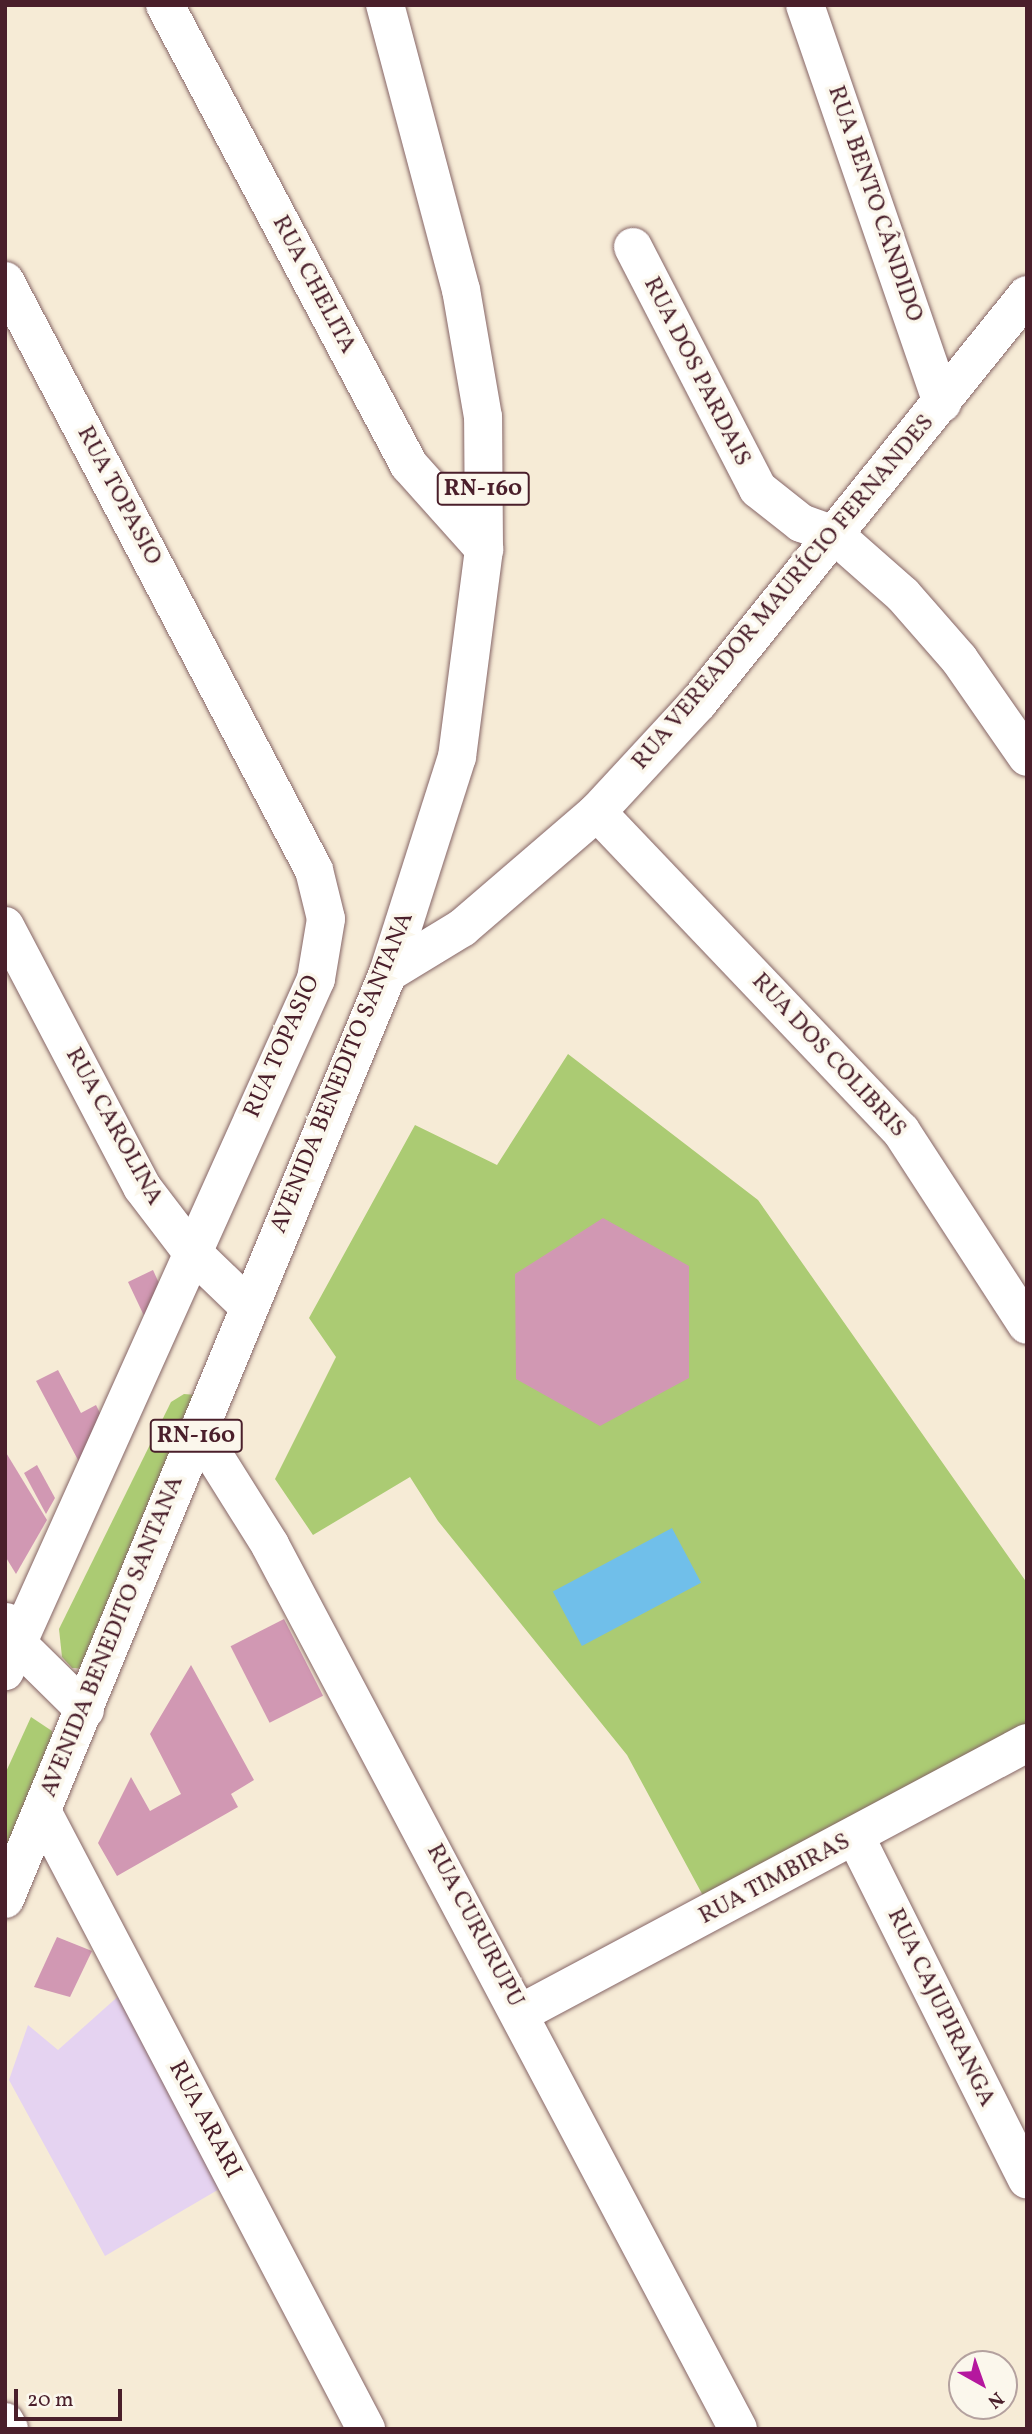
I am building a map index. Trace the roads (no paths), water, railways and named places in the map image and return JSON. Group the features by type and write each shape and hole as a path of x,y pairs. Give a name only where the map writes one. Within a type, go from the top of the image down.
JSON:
{"street":[{"name":"RUA CHELITA","path":"165,5 409,466 484,550"},
{"name":"AVENIDA BENEDITO SANTANA","path":"5,1899 388,973 457,757 484,550 483,417 461,290 385,5"},
{"name":"RUA BENTO CÂNDIDO","path":"805,5 942,403"},
{"name":"RUA DOS PARDAIS","path":"633,247 758,489 801,523 836,536 903,595 951,650 1027,757"},
{"name":"RUA TOPASIO","path":"5,282 322,895 326,919 316,979 9,1645"},
{"name":"RUA VEREADOR MAURÍCIO FERNANDES","path":"388,973 463,928 597,811 698,703 836,536 1027,295"},
{"name":"RUA DOS COLIBRIS","path":"597,811 901,1131 1027,1325"},
{"name":"RUA CAROLINA","path":"5,926 142,1187 190,1250 249,1307"},
{"name":"RUA CURURUPU","path":"198,1430 270,1545 521,2013 738,2429"},
{"path":"9,1645 85,1710"},
{"name":"RUA TIMBIRAS","path":"521,2013 1027,1743"},
{"name":"RUA ARARI","path":"42,1811 366,2429"},
{"name":"RUA CAJUPIRANGA","path":"855,1836 1014,2122 1027,2179"},
{"path":"5,2422 9,2429"}],"water":[{"path":"672,1528 701,1583 582,1646 553,1591"}]}
